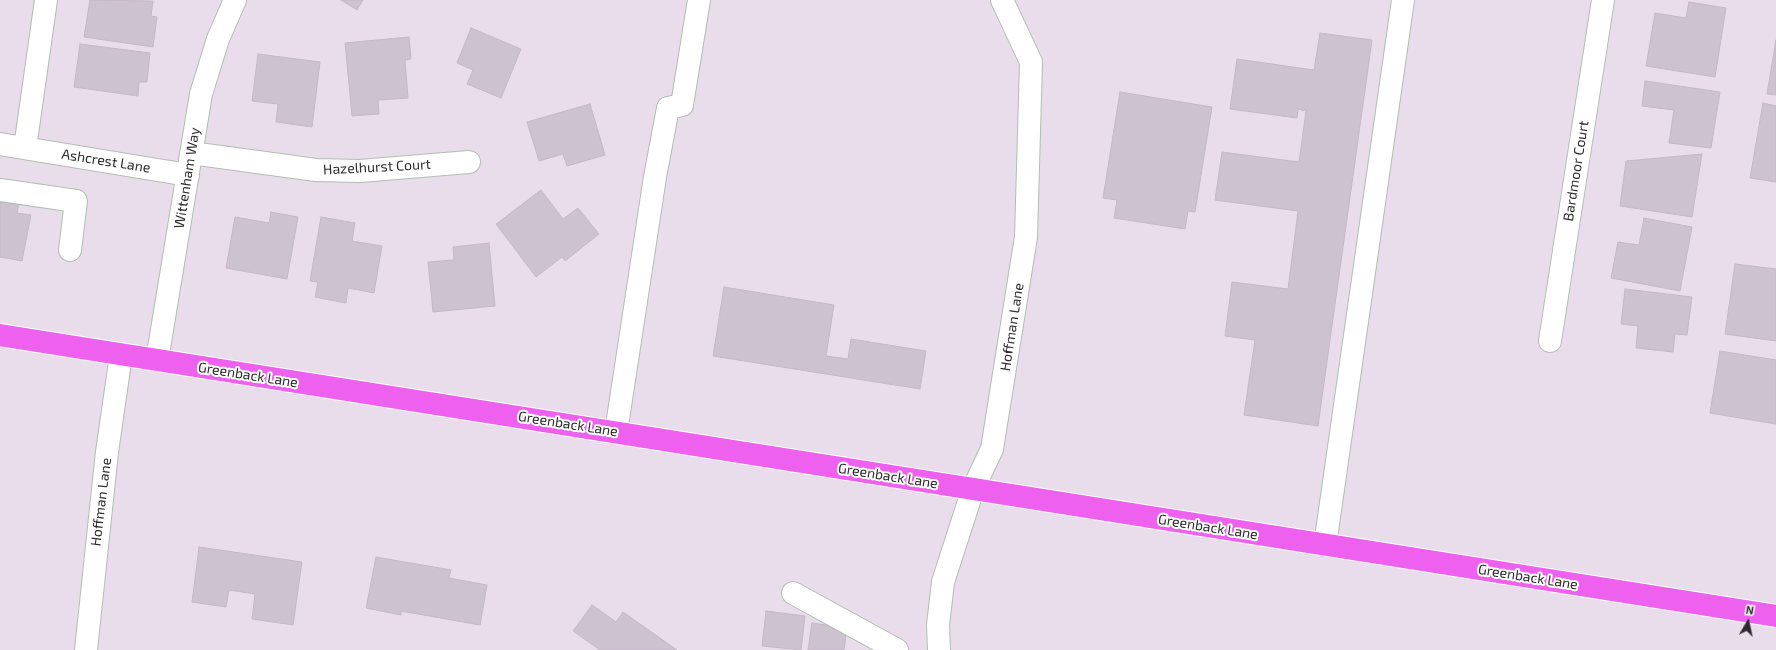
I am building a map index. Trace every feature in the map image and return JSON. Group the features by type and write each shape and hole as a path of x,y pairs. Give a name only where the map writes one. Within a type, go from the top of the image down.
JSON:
{"main road":[{"name":"Greenback Lane","path":"0,335 1776,616"}],"street":[{"path":"25,148 46,0"},
{"name":"Wittenham Way","path":"156,360 201,94 218,39 235,0"},
{"path":"616,432 655,177 668,108 682,105 699,0"},
{"name":"Hoffman Lane","path":"939,650 938,625 943,582 973,489 992,449 1026,237 1031,62 1002,0"},
{"path":"1325,545 1403,0"},
{"name":"Bardmoor Court","path":"1550,342 1603,0"},
{"name":"Ashcrest Lane","path":"0,144 188,175"},
{"name":"Hazelhurst Court","path":"191,153 316,170 360,171 469,162"},
{"path":"0,190 76,201 70,250"},
{"name":"Hoffman Lane","path":"89,650 107,452 121,355"},
{"path":"793,593 897,650"}],"building":[{"path":"90,0 153,1 151,16 157,17 153,47 84,37"},
{"path":"341,0 363,0 357,10"},
{"path":"1689,2 1726,8 1715,77 1646,66 1655,13 1686,18"},
{"path":"471,28 521,49 501,98 467,84 473,70 457,63"},
{"path":"1320,33 1372,40 1318,426 1244,415 1255,340 1225,336 1232,282 1288,289 1298,211 1215,200 1222,152 1299,162 1306,111 1298,109 1297,118 1230,109 1237,59 1314,70"},
{"path":"409,37 411,59 405,60 408,98 378,100 379,114 352,116 345,43"},
{"path":"1776,40 1776,95 1767,94"},
{"path":"80,44 150,53 147,82 139,82 138,96 74,87"},
{"path":"258,54 320,62 312,127 276,122 278,104 252,101"},
{"path":"1645,81 1720,92 1711,148 1669,143 1674,110 1642,106"},
{"path":"1120,92 1212,107 1195,212 1188,211 1185,229 1114,218 1117,200 1103,198"},
{"path":"1763,103 1776,106 1776,182 1750,178"},
{"path":"590,104 605,155 567,166 563,154 539,161 527,122"},
{"path":"1702,154 1692,217 1620,206 1626,161"},
{"path":"541,190 563,219 578,208 599,234 565,261 562,257 536,277 496,224"},
{"path":"0,200 19,203 17,213 31,215 22,261 0,257"},
{"path":"271,212 298,217 287,279 226,268 235,217 269,223"},
{"path":"321,217 355,223 352,241 382,246 374,293 348,288 346,303 315,297 318,282 310,281"},
{"path":"1644,218 1692,227 1680,291 1611,278 1618,242 1639,245"},
{"path":"489,243 495,306 433,312 428,262 454,260 453,247"},
{"path":"1735,264 1776,269 1776,341 1725,334"},
{"path":"724,287 834,305 826,356 848,359 851,339 926,351 920,389 713,356"},
{"path":"1625,289 1692,297 1687,335 1675,334 1673,352 1636,348 1638,326 1621,324"},
{"path":"1720,351 1776,360 1776,424 1710,413"},
{"path":"199,547 302,562 293,625 252,619 255,594 229,590 226,607 192,602"},
{"path":"376,557 451,570 449,578 487,585 480,625 401,611 401,615 366,608"},
{"path":"592,605 616,622 623,612 677,650 600,650 573,631"},
{"path":"766,611 805,616 801,650 762,646"},
{"path":"812,623 847,628 844,650 808,650"}]}
